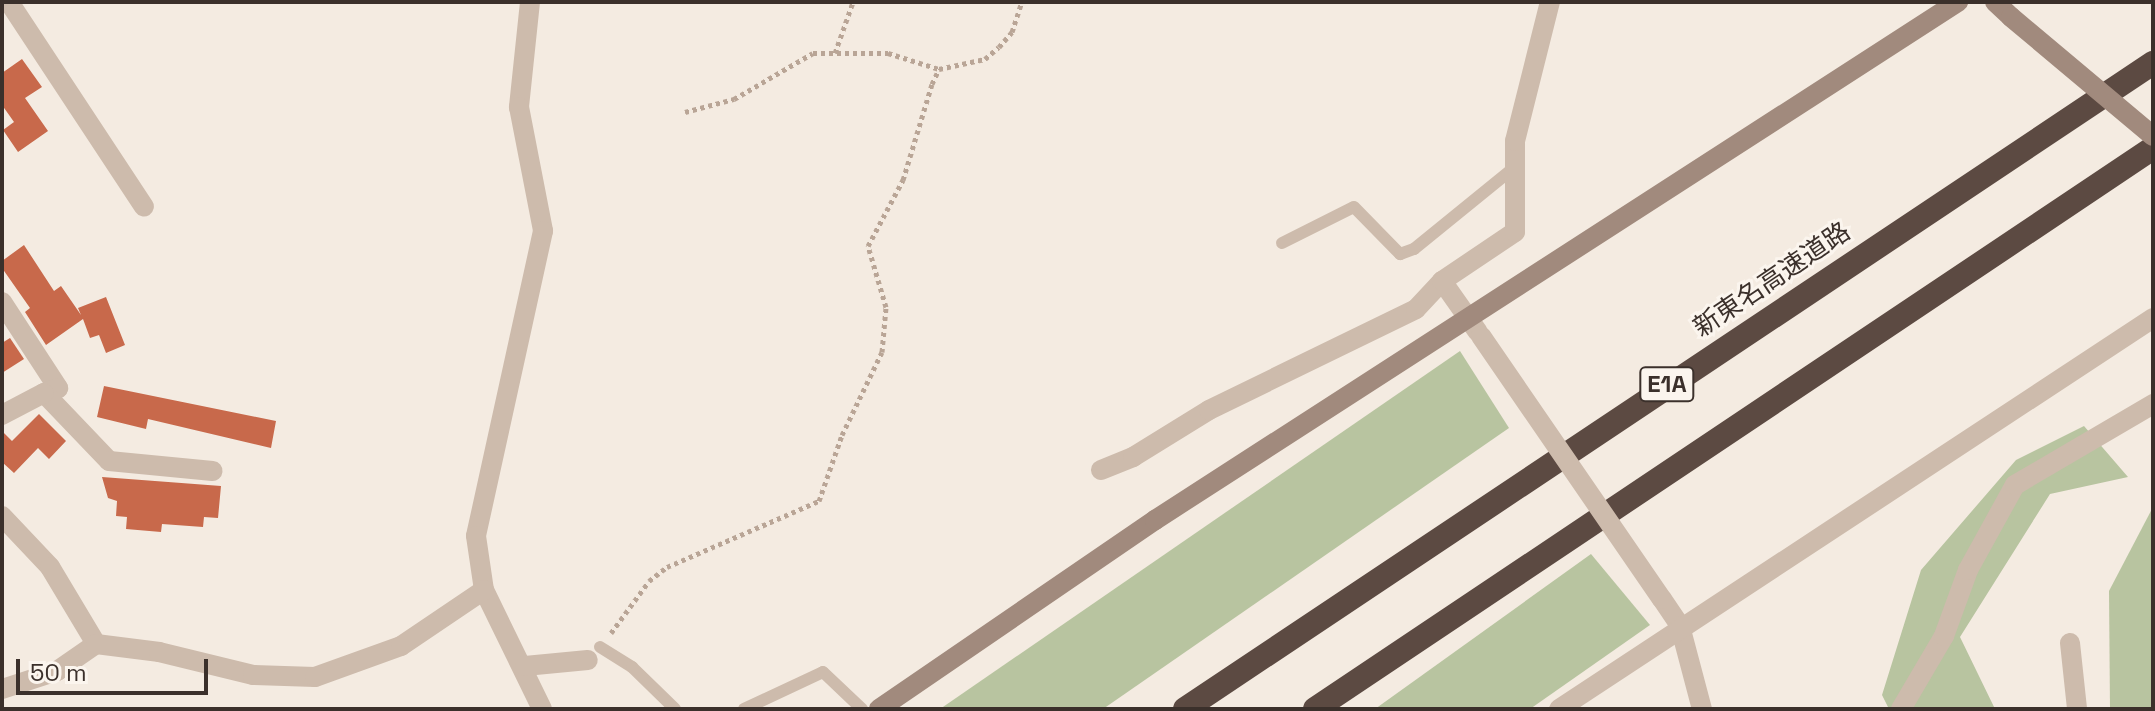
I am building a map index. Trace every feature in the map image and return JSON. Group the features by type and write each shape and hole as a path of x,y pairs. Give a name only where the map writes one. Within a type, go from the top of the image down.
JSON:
{"highway":[{"name":"新東名高速道路","path":"1185,709 2153,63"},
{"path":"1315,709 2153,148"}],"street":[{"path":"9,2 144,207"},
{"path":"530,2 519,107 543,231 476,536 484,590 525,666 542,709"},
{"path":"1101,470 1133,457 1209,410 1416,309 1442,281 1515,232 1515,141 1550,2"},
{"path":"879,709 1155,520 1958,2"},
{"path":"1995,2 2153,136"},
{"path":"1442,281 1680,626 1702,709"},
{"path":"2,302 58,388 2,415"},
{"path":"1559,709 1680,626 2153,318"},
{"path":"44,393 109,461 213,471"},
{"path":"1901,709 1944,636 1968,570 2015,485 2153,404"},
{"path":"2,516 50,567 96,644"},
{"path":"2,689 57,671 96,644 159,652 253,675 315,677 401,646 484,590"},
{"path":"2070,643 2077,709"},
{"path":"525,666 594,654"}],"lane":[{"path":"1282,243 1354,207 1400,254 1414,249 1515,167"},
{"path":"594,654 632,667 675,709"},
{"path":"744,709 823,672 862,709"}],"path":[{"path":"835,53 853,2"},
{"path":"685,112 734,99 813,53 888,53 939,69 985,59 1012,32 1022,2"},
{"path":"594,654 649,581 667,567 819,501 842,435 882,352 886,307 868,246 903,180 939,69"}],"green space":[{"path":"1460,351 1509,428 1103,709 940,709"},
{"path":"2084,426 2128,477 2050,494 1960,637 1995,709 1889,709 1882,695 1921,570 2016,460"},
{"path":"2153,507 2153,709 2110,709 2109,591"},
{"path":"1591,554 1650,625 1530,709 1375,709"}],"building":[{"path":"22,59 42,87 25,98 48,131 18,152 3,130 14,122 2,105 2,73"},
{"path":"24,245 54,291 61,286 81,315 78,308 106,297 125,345 106,353 99,335 90,338 83,319 46,345 25,312 30,308 2,268 2,261"},
{"path":"10,338 24,359 2,373 2,343"},
{"path":"104,386 276,421 271,448 148,419 146,429 97,417"},
{"path":"39,414 66,441 49,459 38,448 14,473 2,462 2,431 12,441"},
{"path":"102,477 221,486 218,518 204,517 203,527 162,524 161,532 126,529 127,517 116,516 117,501 108,498"}]}
